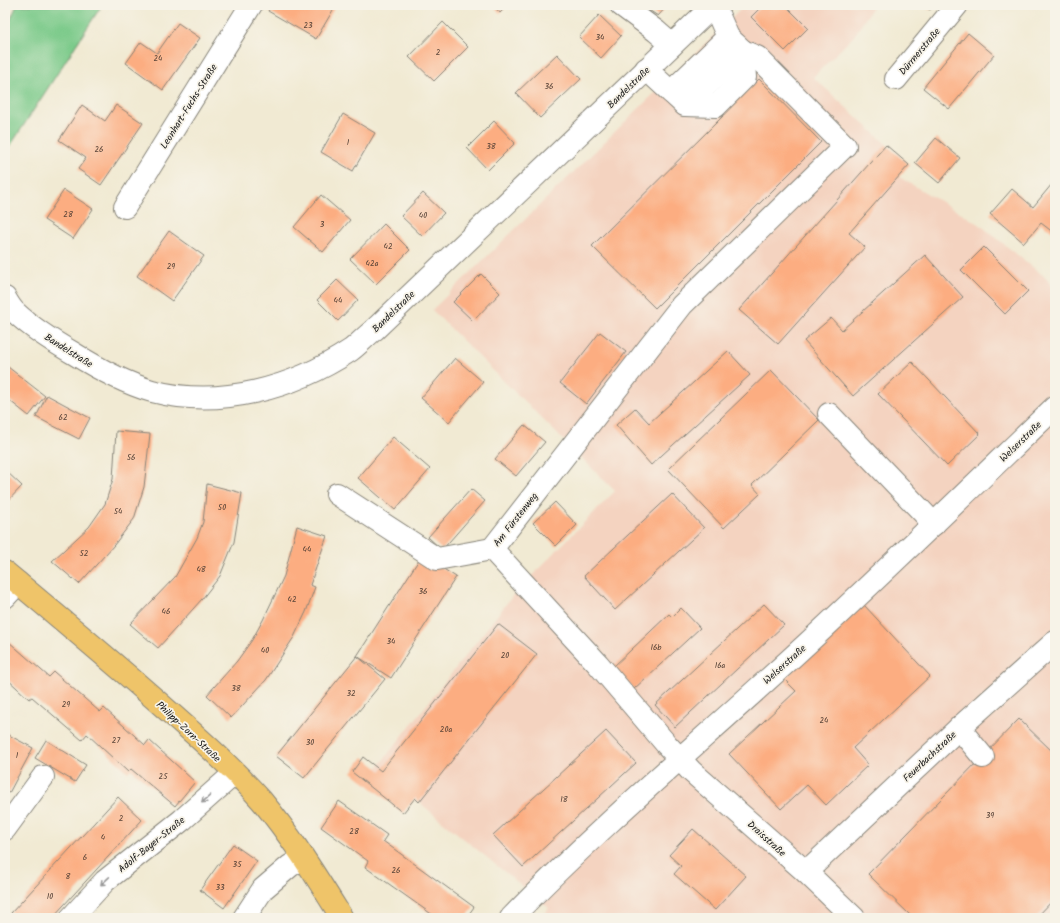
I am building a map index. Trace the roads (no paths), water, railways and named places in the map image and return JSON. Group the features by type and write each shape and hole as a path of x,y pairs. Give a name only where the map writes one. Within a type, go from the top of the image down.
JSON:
{"main road":[{"name":"Philipp-Zorn-Straße","path":"10,584 134,681 183,724 235,773 280,824 342,918"}],"street":[{"name":"Leonhart-Fuchs-Straße","path":"125,207 251,5"},
{"path":"621,5 672,45"},
{"path":"646,69 678,99 716,106 745,77 736,44 714,5"},
{"name":"Bandelstraße","path":"8,306 55,342 86,362 126,381 152,391 189,397 221,397 246,394 298,379 352,349 714,5"},
{"name":"Dürrnerstraße","path":"896,78 957,5"},
{"path":"678,99 736,44"},
{"name":"Am Fürstenweg","path":"679,759 598,664 492,549 682,305 845,146 756,57 736,44"},
{"name":"Welserstraße","path":"511,918 551,878 679,759 810,641 1055,407"},
{"path":"830,414 934,524"},
{"path":"337,494 437,559 492,549"},
{"name":"Feuerbachstraße","path":"806,872 959,728 1055,642"},
{"path":"959,728 983,757"},
{"name":"Draisstraße","path":"679,759 806,872 854,918"},
{"name":"Adolf-Bayer-Straße","path":"71,918 105,881 182,820 235,773"},
{"path":"5,829 43,777"},
{"path":"244,918 263,889 290,866 303,858"}]}
